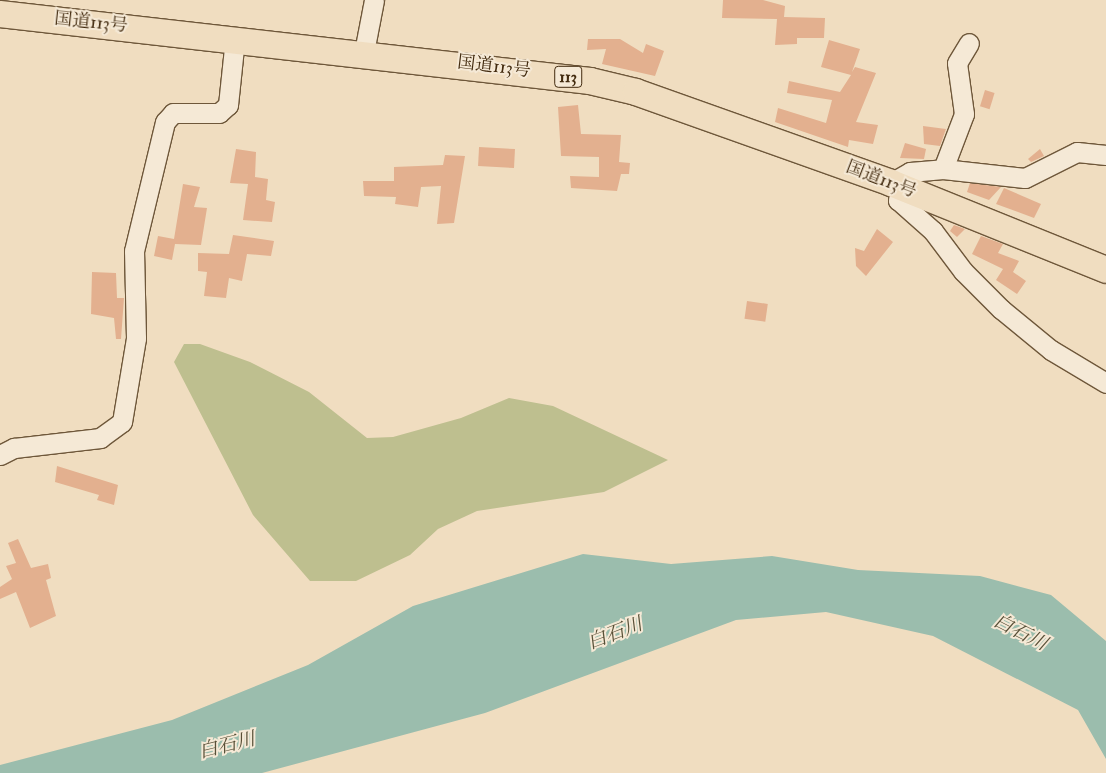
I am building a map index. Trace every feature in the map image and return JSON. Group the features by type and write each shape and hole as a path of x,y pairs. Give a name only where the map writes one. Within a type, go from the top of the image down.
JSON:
{"highway":[{"name":"国道113号","path":"0,14 527,71 636,92 896,185 1106,270"}],"street":[{"path":"364,52 374,0"},
{"path":"0,455 14,448 100,438 122,422 136,338 134,250 164,122 173,113 219,113 228,106 235,38"},
{"path":"943,169 964,114 957,63 969,43"},
{"path":"1106,155 1077,152 1025,178 943,169 910,172 896,185 898,200 933,231 963,271 1001,309 1051,350 1106,383"}],"green space":[{"path":"184,344 200,344 250,362 309,392 367,438 393,437 461,418 509,398 553,406 668,460 604,492 477,511 438,529 410,555 356,581 310,581 253,515 174,362"}],"water":[{"name":"白石川","path":"583,554 671,564 772,556 858,570 980,576 1051,595 1106,641 1106,759 1078,710 933,636 826,612 736,620 485,713 262,773 0,773 0,765 172,720 308,665 413,606"}],"building":[{"path":"723,0 763,0 785,6 784,17 825,18 824,38 797,38 797,44 775,45 777,19 722,18"},
{"path":"588,39 620,39 643,53 646,44 664,51 655,76 602,64 606,49 587,50"},
{"path":"829,40 860,49 852,72 855,67 876,73 856,122 878,125 873,144 849,140 848,147 775,122 778,108 826,123 832,100 787,93 789,81 840,92 851,75 821,67"},
{"path":"985,90 995,93 990,109 980,106"},
{"path":"578,105 581,134 621,135 619,162 630,163 629,174 621,174 617,191 571,188 570,176 599,177 599,157 561,156 558,107"},
{"path":"923,126 946,129 940,146 924,144"},
{"path":"905,143 926,149 924,159 900,158"},
{"path":"479,147 515,149 514,168 478,166"},
{"path":"236,149 256,152 255,177 268,179 266,200 275,202 272,222 243,220 248,184 230,183"},
{"path":"1040,149 1044,156 1031,162 1028,159"},
{"path":"445,155 465,156 454,223 437,224 441,186 421,187 418,207 395,204 396,197 364,196 363,181 394,181 394,167 443,165"},
{"path":"970,183 1001,187 989,200 967,192"},
{"path":"183,184 200,187 194,207 207,208 201,245 175,244 172,260 154,256 158,236 174,239"},
{"path":"1004,188 1041,204 1034,218 996,204"},
{"path":"954,225 965,229 957,237 950,231"},
{"path":"877,229 893,242 866,276 856,266 855,248 864,251"},
{"path":"233,235 274,241 271,256 247,254 242,281 229,278 226,298 204,296 207,272 198,271 198,253 229,254"},
{"path":"981,236 1003,244 998,253 1019,261 1013,272 1026,281 1017,294 996,280 1003,269 972,254"},
{"path":"92,272 116,273 117,298 124,298 121,339 116,339 114,318 91,314"},
{"path":"747,301 768,304 765,322 744,319"},
{"path":"57,466 118,485 114,505 97,500 99,495 55,482"},
{"path":"18,539 31,568 48,564 51,578 46,580 56,616 30,628 16,592 0,599 0,587 12,579 6,566 16,563 8,543"}]}
